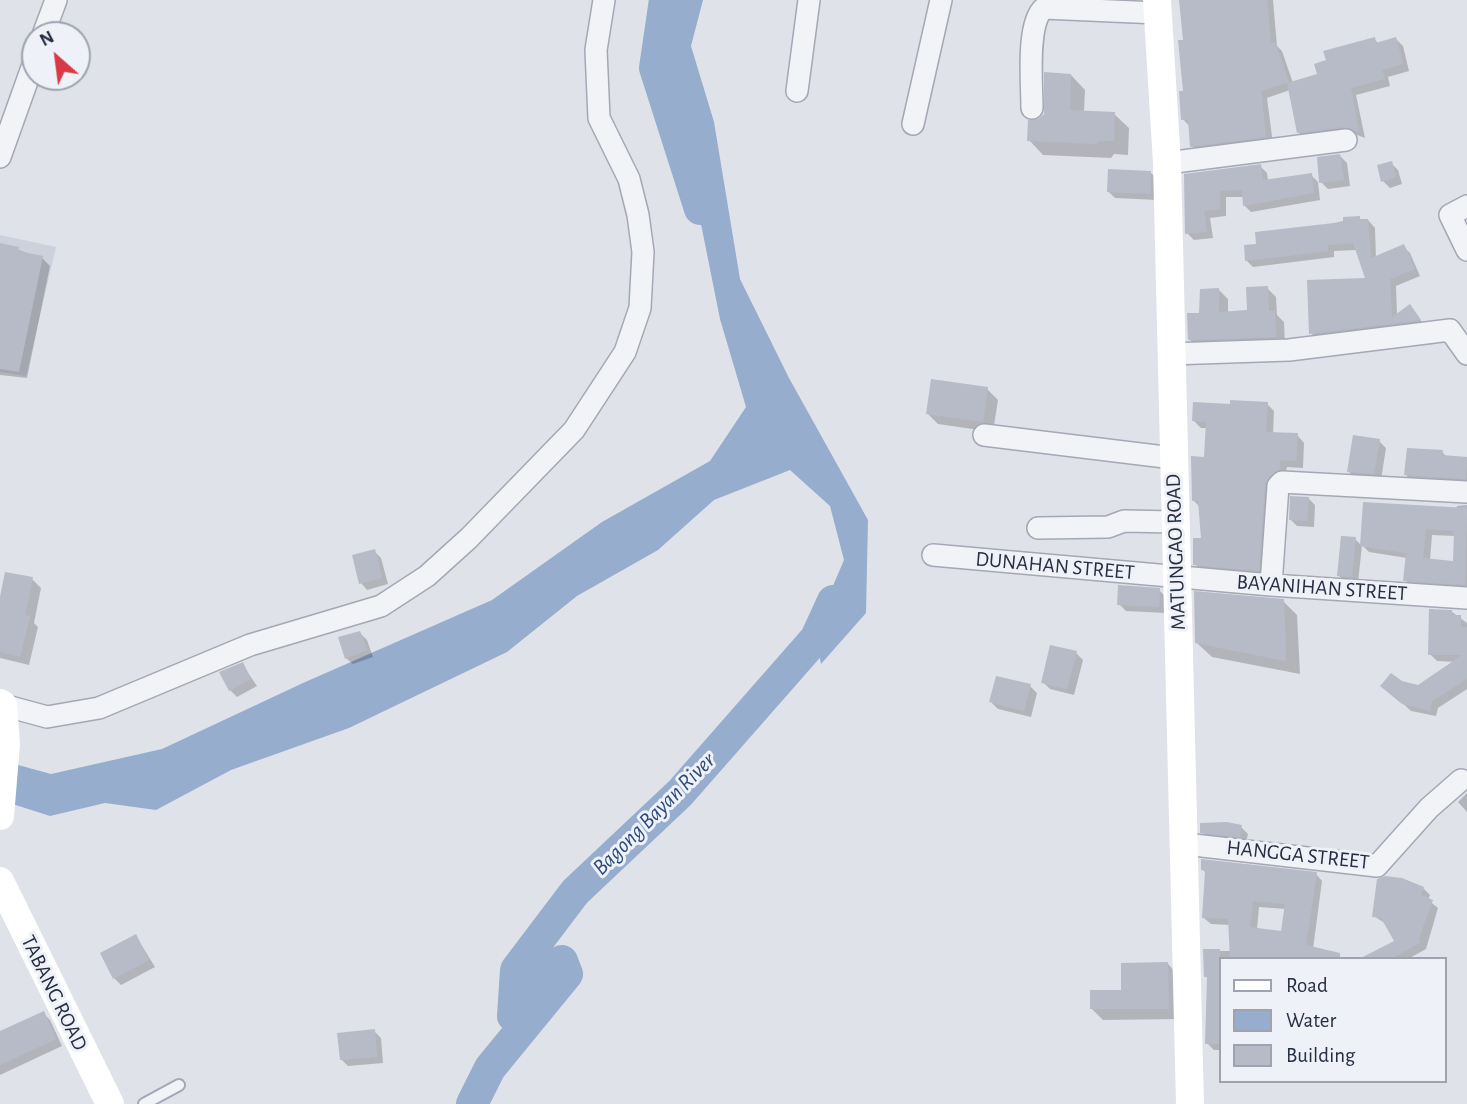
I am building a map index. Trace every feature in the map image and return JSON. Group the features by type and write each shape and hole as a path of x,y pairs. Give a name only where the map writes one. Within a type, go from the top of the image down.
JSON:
{"main road":[{"name":"MATUNGAO ROAD","path":"1157,6 1167,163 1190,1104"},
{"path":"0,816 6,744 2,704"},
{"name":"TABANG ROAD","path":"0,881 110,1104"}],"street":[{"path":"48,21 56,0"},
{"path":"2,704 47,717 99,708 250,645 381,606 427,576 469,538 574,430 625,352 640,308 643,252 638,215 629,179 599,118 596,50 604,0"},
{"path":"797,91 810,0"},
{"path":"913,124 940,0"},
{"path":"1032,108 1033,31 1037,14 1044,8 1157,6"},
{"path":"0,157 24,91"},
{"path":"1167,163 1346,140"},
{"path":"1467,206 1450,215 1467,250"},
{"path":"1170,354 1289,350 1450,330 1467,354"},
{"path":"984,435 1173,458"},
{"path":"1271,586 1278,486 1282,482 1467,492"},
{"path":"1038,528 1108,527 1124,521 1175,522"},
{"name":"DUNAHAN STREET","path":"933,555 1177,578"},
{"name":"BAYANIHAN STREET","path":"1177,578 1467,598"},
{"name":"HANGGA STREET","path":"1185,844 1377,866 1429,808 1461,780"}],"lane":[{"path":"144,1104 179,1085"}],"shaded area":[{"path":"0,235 56,247 26,376 0,372"}],"water":[{"path":"666,0 703,0 691,46 714,122 740,279 789,378 868,520 866,613 821,664 814,630 844,560 830,506 790,470 714,500 658,550 577,596 507,652 349,728 231,770 156,810 105,803 50,816 0,800 0,760 51,774 162,749 303,683 492,600 602,522 710,461 746,407 720,319 687,154 654,35"}],"building":[{"path":"1179,0 1267,0 1271,43 1275,42 1289,82 1261,91 1266,137 1190,147 1188,120 1181,120 1179,91 1183,91 1178,40 1183,40"},
{"path":"1375,37 1376,43 1396,37 1403,64 1382,70 1385,79 1351,88 1359,132 1344,127 1297,133 1287,83 1317,74 1314,64 1326,60 1323,51"},
{"path":"1044,72 1071,74 1070,110 1115,112 1114,141 1099,141 1096,144 1027,141 1028,120 1038,119 1044,114"},
{"path":"1340,154 1344,180 1319,183 1317,157"},
{"path":"1392,161 1396,177 1381,182 1377,165"},
{"path":"1261,164 1263,180 1312,173 1314,193 1243,206 1242,190 1220,191 1220,209 1204,211 1207,232 1185,234 1184,174"},
{"path":"1108,169 1151,171 1151,194 1107,192"},
{"path":"1360,216 1360,219 1368,219 1371,258 1404,244 1415,269 1390,279 1392,317 1410,304 1421,320 1309,334 1307,280 1365,278 1353,243 1328,245 1328,251 1245,261 1244,245 1256,244 1255,232 1334,223 1343,221 1343,217"},
{"path":"0,243 19,247 18,251 43,256 19,372 0,369"},
{"path":"1268,286 1269,311 1275,311 1276,337 1188,340 1187,313 1199,313 1200,289 1219,288 1219,312 1247,310 1246,287"},
{"path":"931,379 988,387 983,422 926,414"},
{"path":"1230,400 1268,402 1266,432 1298,433 1296,461 1280,460 1280,469 1269,477 1265,484 1259,571 1193,565 1193,538 1201,538 1198,501 1192,501 1191,456 1204,457 1206,422 1192,421 1193,402 1230,404"},
{"path":"1353,435 1380,439 1374,474 1347,472"},
{"path":"1407,448 1443,450 1442,455 1467,457 1466,479 1404,475"},
{"path":"1290,496 1309,497 1307,521 1289,520"},
{"path":"1363,502 1467,508 1465,585 1403,581 1406,553 1360,546","holes":["1426,529 1454,531 1453,561 1423,558"]},
{"path":"1341,536 1356,537 1352,577 1337,576"},
{"path":"375,549 382,578 359,584 352,555"},
{"path":"5,572 33,577 25,615 30,616 20,657 0,652 0,597"},
{"path":"1118,585 1160,588 1159,607 1117,605"},
{"path":"1194,591 1284,599 1286,661 1195,643"},
{"path":"1429,609 1452,610 1452,615 1461,615 1461,627 1467,627 1467,679 1432,701 1430,711 1402,704 1380,686 1391,673 1402,681 1418,685 1462,655 1428,655"},
{"path":"360,631 367,650 345,659 338,637"},
{"path":"1050,645 1077,651 1067,689 1041,683"},
{"path":"243,662 251,679 229,691 219,672"},
{"path":"996,676 1031,684 1024,711 989,702"},
{"path":"1227,822 1242,825 1240,837 1200,833 1200,823"},
{"path":"1201,859 1317,872 1306,945 1340,953 1340,957 1230,957 1228,919 1202,918 1205,871 1201,870","holes":["1253,901 1285,904 1281,931 1250,927"]},
{"path":"1385,876 1402,878 1424,887 1421,895 1433,900 1419,938 1421,942 1395,957 1363,957 1394,941 1381,918 1372,917 1377,879"},
{"path":"136,934 149,960 113,979 100,953"},
{"path":"1203,949 1220,949 1218,1044 1205,1044 1207,977 1204,977"},
{"path":"1168,962 1169,1009 1090,1009 1090,990 1121,990 1121,963"},
{"path":"44,1011 56,1039 0,1065 0,1031"},
{"path":"375,1029 377,1057 340,1060 337,1033"}],"waterway":[{"path":"665,0 655,68 700,209"},
{"name":"Bagong Bayan River","path":"472,1104 490,1068 567,974 562,961 513,1016 516,970 575,892 680,793 816,638 833,601"}]}
